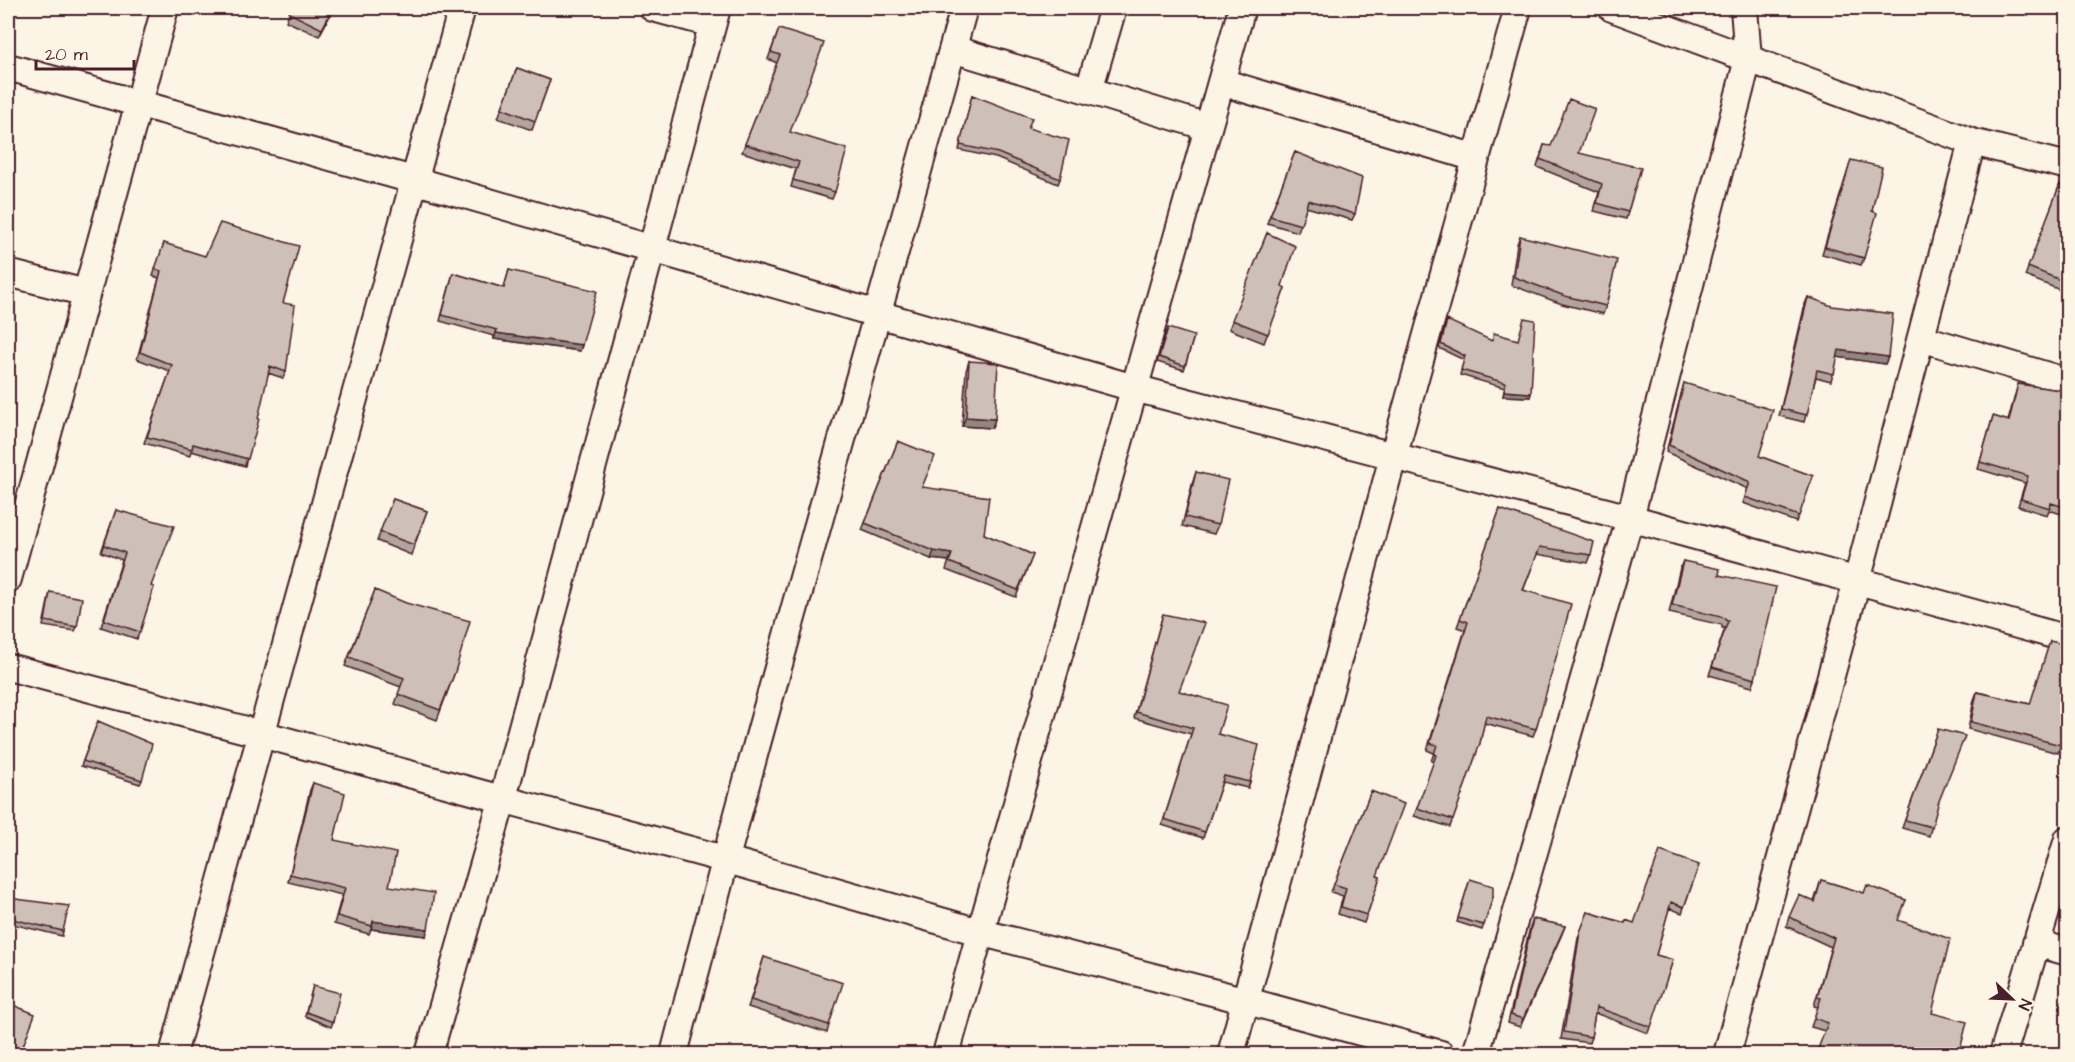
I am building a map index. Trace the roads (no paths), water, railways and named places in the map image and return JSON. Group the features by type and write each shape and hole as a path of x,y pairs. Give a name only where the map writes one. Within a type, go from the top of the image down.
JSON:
{"street":[{"path":"8,579 165,8"},
{"path":"173,1054 462,8"},
{"path":"429,1054 502,801 715,16 653,8"},
{"path":"674,1054 724,860 964,8"},
{"path":"1089,90 1113,8"},
{"path":"946,1054 1242,8"},
{"path":"1232,1054 1393,457 1518,8"},
{"path":"1611,8 1972,142 2067,166"},
{"path":"1476,1054 1630,518 1748,59 1744,8"},
{"path":"953,49 1208,126"},
{"path":"8,67 413,180 1134,388 1630,518 2067,639"},
{"path":"1221,82 1476,158"},
{"path":"1727,1054 1857,581 1972,142"},
{"path":"8,273 86,293"},
{"path":"1921,338 2067,382"},
{"path":"8,667 724,860 979,932 1441,1054"},
{"path":"2003,1054 2067,840"},
{"path":"2036,943 2067,952"}]}
